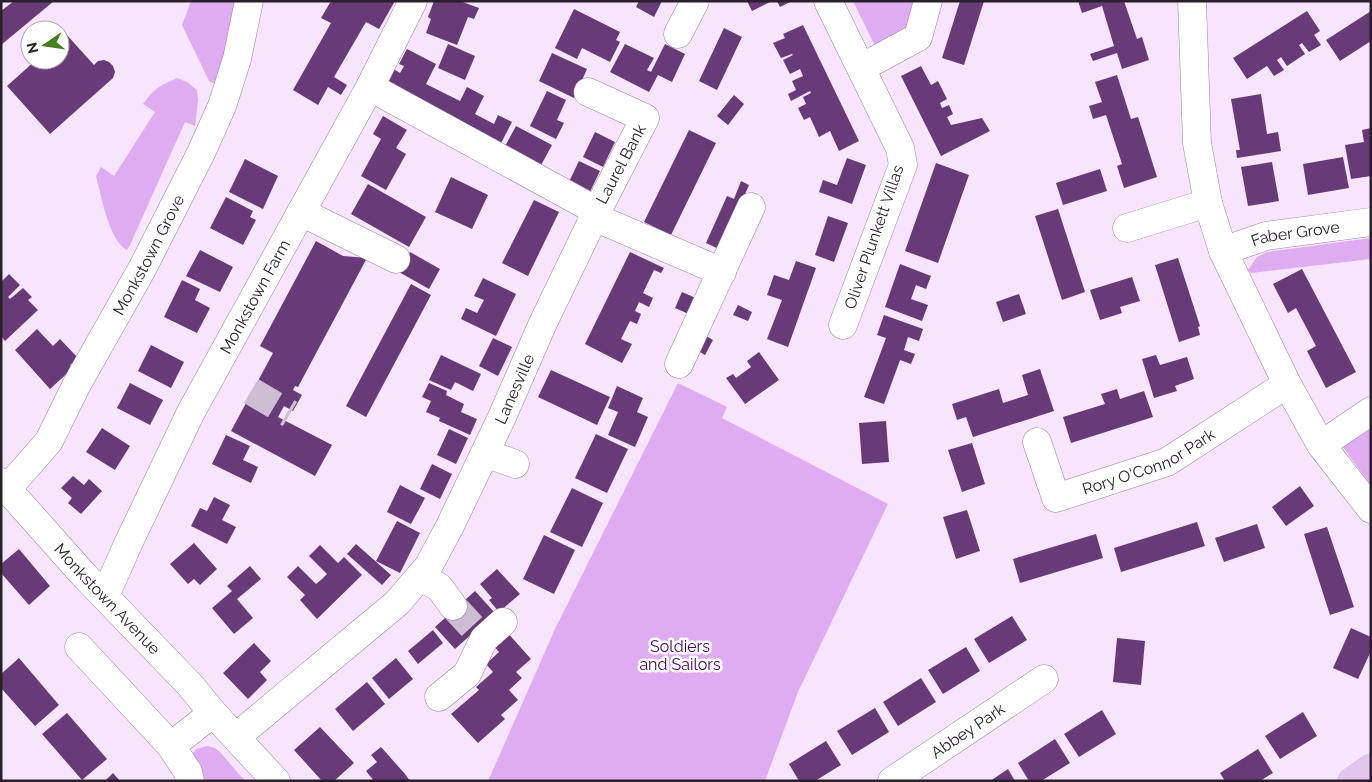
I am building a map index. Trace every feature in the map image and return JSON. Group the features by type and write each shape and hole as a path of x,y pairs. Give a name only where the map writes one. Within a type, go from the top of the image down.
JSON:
{"main road":[{"path":"1351,781 1371,767"}],"street":[{"name":"Monkstown Grove","path":"4,486 49,441 77,384 142,269 202,153 222,106 234,69 249,1"},
{"name":"Monkstown Farm","path":"105,596 192,412 370,87 413,1"},
{"path":"678,34 696,1"},
{"path":"828,1 861,68 918,37 928,1"},
{"path":"1192,1 1197,142 1208,203 1223,251 1287,384 1321,445 1371,509"},
{"name":"Oliver Plunkett Villas","path":"843,326 903,165 900,148 861,68"},
{"path":"370,87 595,214 722,272"},
{"name":"Laurel Bank","path":"588,92 645,118 595,214"},
{"path":"1127,228 1208,203"},
{"path":"679,364 751,207"},
{"path":"302,212 396,259"},
{"name":"Lanesville","path":"236,737 397,602 428,567 485,453 595,214"},
{"name":"Faber Grove","path":"1223,251 1266,236 1371,222"},
{"name":"Rory O'Connor Park","path":"1037,442 1056,498 1167,462 1287,384"},
{"path":"1321,445 1371,411"},
{"path":"485,453 515,464"},
{"name":"Monkstown Avenue","path":"4,486 82,573 190,685 276,781"},
{"path":"420,577 439,587 453,606"},
{"path":"439,697 467,674 488,631"},
{"path":"79,647 171,746 188,772 190,781"},
{"name":"Abbey Park","path":"892,781 1044,679"},
{"path":"171,746 213,712"}],"green space":[{"path":"191,1 239,1 217,83 209,81 182,25"},
{"path":"853,1 920,1 911,31 876,48"},
{"path":"177,78 187,82 197,90 198,100 195,126 185,122 127,250 115,237 111,228 96,176 101,167 114,176 155,112 143,104 158,88"},
{"path":"1371,238 1371,259 1251,273 1248,270 1257,257 1267,252"},
{"name":"Soldiers and Sailors","path":"678,383 727,407 722,418 888,504 798,692 765,781 488,781 555,629"},
{"path":"1371,426 1371,486 1343,447 1353,434"},
{"path":"207,746 215,748 220,752 245,781 204,781 193,761 193,753 196,749"}],"building":[{"path":"14,1 54,1 31,20 20,20 20,29 1,45 1,11"},
{"path":"331,1 395,1 379,29 366,22 334,77 347,85 341,95 328,87 318,105 293,90 331,23 321,18"},
{"path":"434,1 460,1 479,8 474,19 468,17 457,45 426,33 431,19 428,17"},
{"path":"639,1 662,1 654,17 636,7"},
{"path":"747,1 772,1 752,11"},
{"path":"777,1 792,1 780,7"},
{"path":"960,1 984,1 964,65 942,58"},
{"path":"1078,1 1124,1 1137,39 1142,37 1149,60 1122,69 1117,53 1093,61 1090,54 1114,46 1102,6 1082,13"},
{"path":"574,9 620,32 616,40 620,42 610,62 582,48 577,59 555,48"},
{"path":"1307,11 1320,31 1314,35 1321,45 1309,52 1302,43 1299,45 1305,54 1287,66 1281,57 1277,60 1284,70 1274,76 1267,66 1247,79 1233,58"},
{"path":"1371,11 1371,41 1340,61 1326,40"},
{"path":"803,25 859,141 839,151 830,131 819,137 810,117 804,120 798,108 806,104 803,97 811,93 810,91 791,101 788,94 796,90 792,81 803,76 800,69 790,74 783,60 793,55 781,58 773,43 785,38 783,34"},
{"path":"724,28 742,37 717,90 699,81"},
{"path":"70,38 94,65 98,61 104,60 113,66 115,72 113,78 50,134 7,86 25,70 70,70"},
{"path":"448,44 475,56 465,80 438,68"},
{"path":"625,44 654,58 647,70 651,72 665,44 685,54 672,82 658,75 649,92 610,72"},
{"path":"407,49 436,64 426,84 460,101 467,87 484,96 475,114 494,124 498,115 512,122 499,147 390,94 395,84 386,80 392,68 400,73 404,66 399,64"},
{"path":"552,53 587,69 574,98 539,81"},
{"path":"921,66 931,85 938,81 947,99 940,103 942,108 949,105 953,114 947,117 951,125 982,118 990,131 941,156 901,76"},
{"path":"1117,75 1131,119 1138,117 1157,177 1124,188 1117,166 1122,164 1106,115 1093,119 1089,106 1102,102 1095,82"},
{"path":"547,91 566,100 557,120 564,123 556,139 530,126"},
{"path":"1261,94 1267,134 1278,132 1281,151 1237,158 1236,150 1240,150 1231,99"},
{"path":"734,95 744,104 728,125 717,116"},
{"path":"383,116 407,130 396,148 406,154 386,190 361,176 381,139 373,134"},
{"path":"516,126 552,145 539,169 503,150"},
{"path":"1371,128 1371,176 1351,179 1345,145 1364,142 1362,130"},
{"path":"689,130 716,143 671,235 644,222"},
{"path":"595,132 615,142 603,167 583,157"},
{"path":"1343,157 1349,188 1308,195 1303,164"},
{"path":"847,158 866,165 852,204 819,192 823,180 837,185"},
{"path":"245,159 278,176 263,209 229,192"},
{"path":"579,161 600,171 587,198 566,188"},
{"path":"1272,162 1279,201 1248,206 1241,167"},
{"path":"936,163 969,175 938,263 905,251"},
{"path":"1100,169 1107,191 1063,205 1056,183"},
{"path":"451,177 488,195 472,229 435,212"},
{"path":"741,181 749,185 721,250 706,243 727,196 734,199"},
{"path":"368,184 426,217 409,247 351,214"},
{"path":"226,197 253,211 250,217 256,220 243,245 210,228"},
{"path":"534,200 559,212 528,276 502,263"},
{"path":"1058,209 1085,292 1062,300 1035,216"},
{"path":"828,216 848,223 834,262 815,255"},
{"path":"316,241 343,256 367,258 298,387 295,386 293,390 302,395 293,411 284,406 278,417 332,445 315,476 231,431 273,353 260,346"},
{"path":"200,250 233,267 220,292 186,276"},
{"path":"410,252 440,269 429,289 399,272"},
{"path":"630,252 664,268 661,273 654,270 643,293 653,298 649,307 639,302 635,311 641,314 637,324 630,321 621,339 632,344 622,363 585,344"},
{"path":"1178,258 1200,326 1198,327 1200,335 1179,342 1155,265"},
{"path":"796,261 816,268 788,347 767,339 782,300 767,295 774,275 789,280"},
{"path":"900,264 931,276 926,289 916,285 911,299 928,305 922,321 885,307"},
{"path":"1302,269 1356,372 1326,388 1307,351 1316,346 1296,308 1288,313 1273,284"},
{"path":"9,274 20,285 8,297 10,299 23,288 32,297 28,300 38,310 5,341 1,336 1,282"},
{"path":"1132,277 1140,301 1120,307 1122,313 1100,320 1090,290"},
{"path":"483,278 516,294 496,336 461,319 466,308 477,313 484,300 474,296"},
{"path":"182,280 200,289 195,300 210,308 197,333 164,317"},
{"path":"411,284 431,295 366,417 346,406"},
{"path":"682,292 698,299 691,315 675,308"},
{"path":"1019,294 1026,314 1003,322 996,302"},
{"path":"738,305 752,312 748,321 733,315"},
{"path":"884,315 923,329 919,341 908,337 904,350 915,354 911,364 900,360 884,404 864,397 886,338 877,335"},
{"path":"37,329 53,346 60,339 78,358 70,365 73,368 50,389 15,350"},
{"path":"701,333 713,340 705,355 693,348"},
{"path":"493,338 512,347 498,376 479,366"},
{"path":"151,345 184,362 171,388 138,371"},
{"path":"759,352 779,380 745,404 726,378 733,374 736,378 751,367 747,361"},
{"path":"441,355 481,374 473,391 455,382 451,390 429,380"},
{"path":"1156,355 1160,365 1187,357 1194,379 1175,386 1177,391 1154,398 1142,359"},
{"path":"1040,369 1054,411 973,437 966,417 957,420 952,404 999,389 1003,403 1028,395 1022,375"},
{"path":"551,370 610,397 597,425 538,397"},
{"path":"130,383 163,400 150,425 117,408"},
{"path":"429,383 447,391 446,395 464,404 461,412 477,419 470,435 439,421 440,418 426,412 431,401 422,397"},
{"path":"617,386 643,398 637,412 648,417 635,447 608,435 618,412 608,408"},
{"path":"1117,389 1120,399 1144,391 1153,417 1071,443 1063,417 1105,404 1101,394"},
{"path":"886,421 889,462 862,464 859,423"},
{"path":"102,428 130,446 115,470 86,452"},
{"path":"449,429 468,438 456,464 437,455"},
{"path":"596,434 628,449 607,493 575,478"},
{"path":"226,435 250,446 243,460 258,467 251,483 212,464"},
{"path":"972,443 985,484 962,492 948,450"},
{"path":"432,464 452,474 440,499 420,489"},
{"path":"73,476 84,485 89,479 102,491 81,514 68,503 72,498 61,488"},
{"path":"400,485 425,498 411,524 387,512"},
{"path":"1300,486 1314,506 1286,526 1272,507"},
{"path":"572,488 603,503 582,547 550,532"},
{"path":"214,497 230,505 222,520 236,527 227,544 191,526 200,508 207,511"},
{"path":"967,510 980,551 956,559 943,517"},
{"path":"397,521 420,533 400,573 376,561"},
{"path":"1197,522 1205,546 1121,572 1114,548"},
{"path":"1257,524 1265,548 1224,562 1215,538"},
{"path":"1327,527 1354,607 1330,615 1304,534"},
{"path":"1096,534 1103,558 1020,583 1013,559"},
{"path":"544,535 575,550 554,594 523,579"},
{"path":"194,543 217,569 200,585 194,579 188,584 170,564"},
{"path":"356,544 391,575 382,585 347,554"},
{"path":"320,545 338,563 344,557 362,575 317,619 300,600 305,595 287,577 298,566 316,584 322,579 327,574 309,556"},
{"path":"19,549 50,586 29,605 1,573 1,564"},
{"path":"250,566 261,579 237,599 253,618 234,634 212,608 232,591 227,586"},
{"path":"497,569 520,594 499,612 489,600 492,598 480,584"},
{"path":"475,591 495,613 455,649 435,627"},
{"path":"1012,616 1027,640 989,663 974,639"},
{"path":"1351,628 1371,637 1371,651 1358,679 1333,668"},
{"path":"433,630 443,643 418,664 408,651"},
{"path":"507,632 531,659 516,672 522,678 509,690 518,700 501,715 505,719 478,743 451,714 479,690 476,687 493,672 486,664 499,652 493,645"},
{"path":"1117,638 1145,641 1141,685 1113,682"},
{"path":"254,643 271,661 260,672 267,680 248,699 223,673"},
{"path":"966,647 980,671 943,694 928,670"},
{"path":"19,658 59,705 35,726 1,688 1,674"},
{"path":"396,658 413,679 389,699 372,678"},
{"path":"921,678 936,702 898,726 883,702"},
{"path":"367,682 385,704 353,731 335,709"},
{"path":"875,708 889,732 852,755 837,731"},
{"path":"1102,710 1116,734 1079,757 1064,734"},
{"path":"1303,712 1317,736 1280,759 1265,736"},
{"path":"67,713 107,759 82,780 42,734"},
{"path":"320,727 354,763 334,781 322,781 294,750"},
{"path":"1055,739 1070,763 1041,781 1029,781 1018,763"},
{"path":"826,741 841,765 815,781 799,781 789,764"},
{"path":"381,747 410,781 374,781 366,771 377,762 371,755"},
{"path":"1258,749 1273,773 1260,781 1225,781 1220,773"},
{"path":"1008,769 1015,781 990,781"},
{"path":"113,773 120,781 105,781"}],"tunnel":[{"path":"251,391 290,414"},
{"path":"453,606 477,632"}]}
